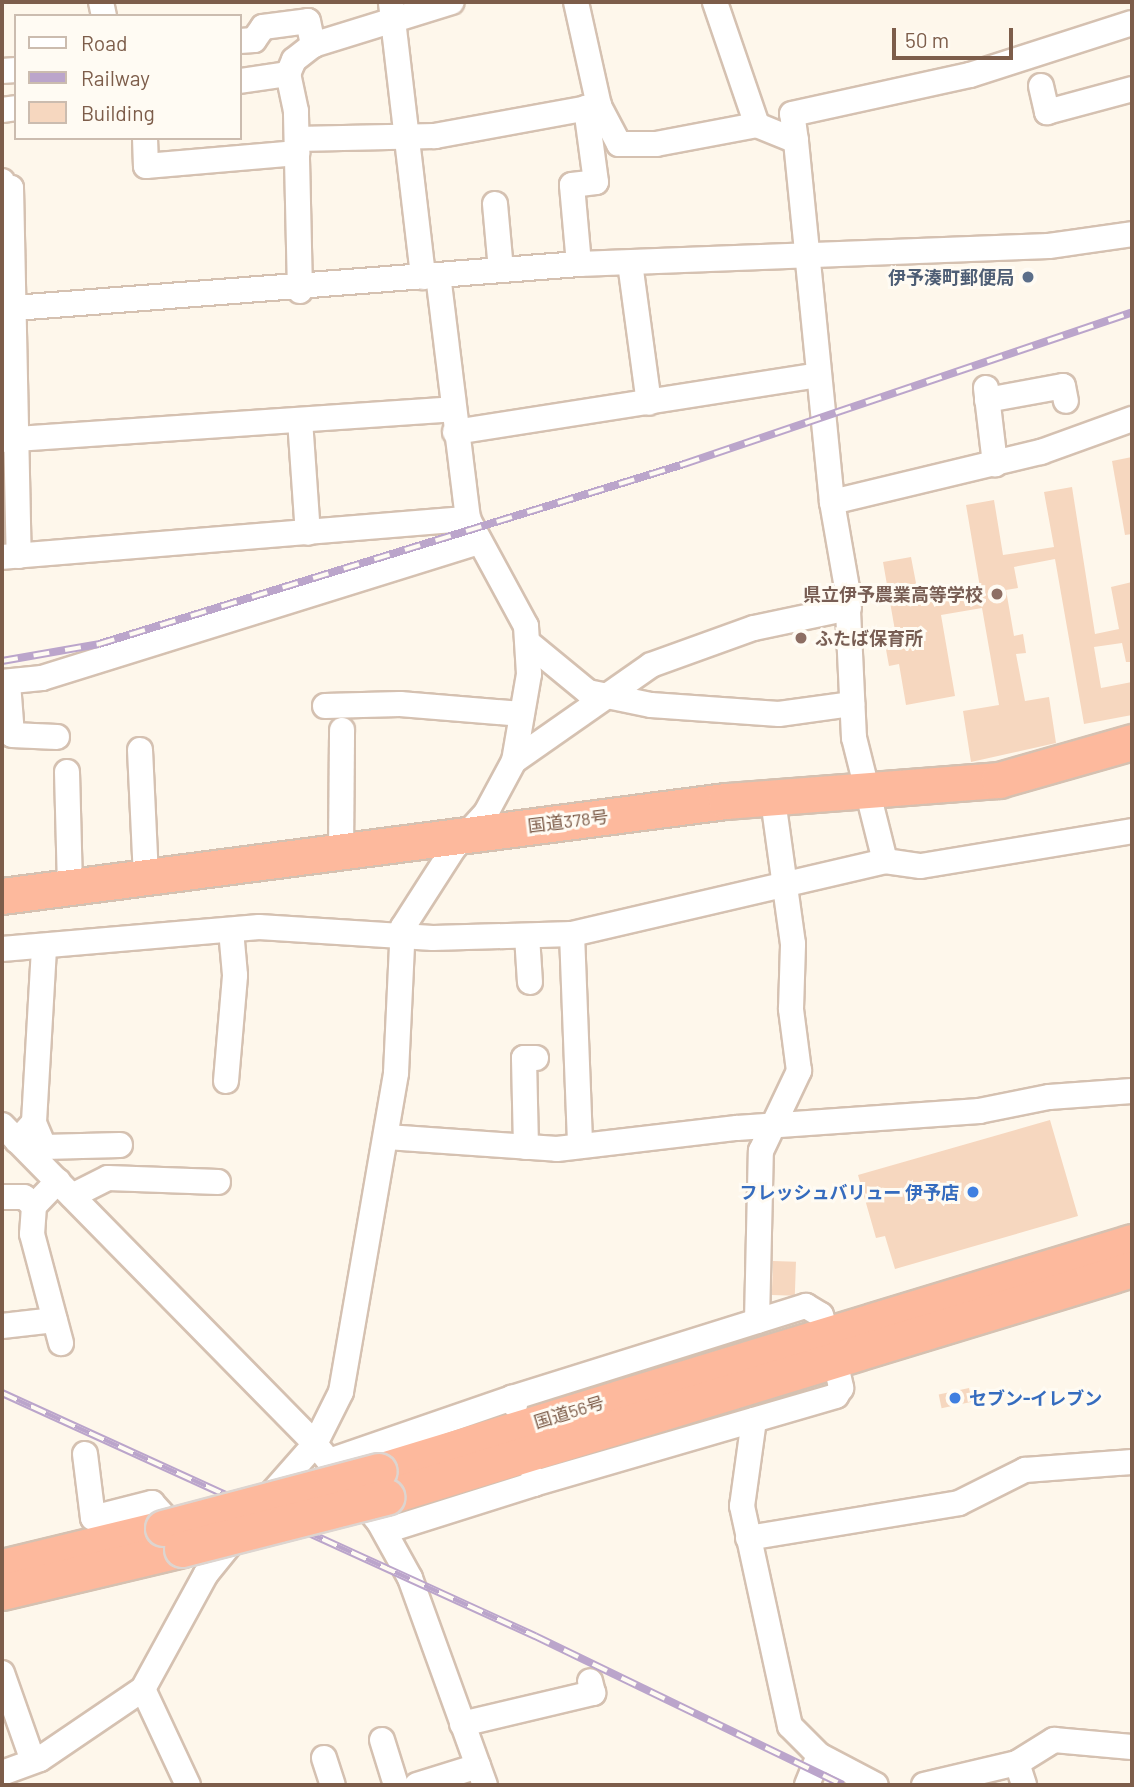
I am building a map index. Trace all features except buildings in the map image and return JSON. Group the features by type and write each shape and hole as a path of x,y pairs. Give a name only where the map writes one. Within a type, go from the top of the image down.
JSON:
{"highway":[{"name":"国道378号","path":"2,896 469,833 773,799 999,780 1132,742"},
{"name":"国道56号","path":"2,1567 383,1499 1132,1242"},
{"name":"国道56号","path":"831,1347 1132,1269"},
{"name":"国道56号","path":"2,1592 172,1538"}],"street":[{"path":"300,291 297,146 288,74 294,60 313,45 392,10 452,2"},
{"path":"576,2 592,107 596,182 572,185 579,264"},
{"path":"715,2 757,125"},
{"path":"392,10 468,519 479,542 505,581 531,645 514,761"},
{"path":"242,41 254,40 263,27 308,21 313,45"},
{"path":"884,861 852,704 849,608 832,502 817,375 808,256 792,114 970,75 1132,23"},
{"path":"242,81 288,74"},
{"path":"1041,86 1047,112 1132,89"},
{"path":"592,107 619,144 628,145 757,125 796,141"},
{"path":"145,140 146,166 297,146 409,135 592,107"},
{"path":"2,181 2,187 11,188 7,309 10,556 468,519"},
{"path":"495,204 501,270"},
{"path":"7,309 300,291 579,264 1049,246 1132,234"},
{"path":"630,263 649,403"},
{"path":"8,439 300,420 454,420 649,403 817,375"},
{"path":"995,464 986,394 1063,386 1066,401"},
{"path":"832,502 995,464 1132,419"},
{"path":"300,420 308,533"},
{"path":"57,737 12,735 5,682 112,658 479,542"},
{"path":"2,1773 27,1770 143,1689 210,1569 322,1453 341,1392 387,1137 402,936 411,908 469,833 514,761 601,695 698,646 849,608"},
{"path":"531,645 601,695 716,713 779,714 852,704"},
{"path":"325,706 400,704 522,714"},
{"path":"341,851 342,730"},
{"path":"140,750 146,878"},
{"path":"67,772 70,888"},
{"path":"757,1321 761,1151 799,1071 786,887 773,799"},
{"path":"2,949 44,949 231,930 402,936 572,934 697,901 786,887 884,861 921,866 1132,831"},
{"path":"226,1081 235,975 231,930"},
{"path":"572,934 580,1146"},
{"path":"527,936 530,982"},
{"path":"44,949 34,1122 44,1147 120,1145"},
{"path":"526,1146 524,1058 537,1058"},
{"path":"387,1137 526,1146 580,1146 979,1111 1049,1097 1132,1091"},
{"path":"34,1122 10,1133 322,1453 383,1499 481,1775 417,1785"},
{"path":"34,1206 65,1188 108,1178 218,1182"},
{"path":"2,1197 24,1197 34,1206 34,1254 58,1332 2,1326"},
{"path":"322,1453 513,1401 806,1306 821,1315 841,1393 533,1481 383,1499"},
{"path":"754,1420 743,1479 748,1538 790,1726 818,1755 876,1785"},
{"path":"85,1454 93,1518 152,1503 210,1569"},
{"path":"748,1538 959,1503 1026,1470 1132,1462"},
{"path":"2,1673 27,1770"},
{"path":"462,1724 593,1693 590,1681"},
{"path":"143,1689 188,1785"},
{"path":"925,1785 1020,1774 1040,1744 1068,1738 1132,1747"},
{"path":"382,1740 396,1785"},
{"path":"807,1785 818,1755"},
{"path":"324,1758 333,1785"}],"railway":[{"path":"2,661 99,644 684,464 1132,312"},
{"path":"2,1393 535,1636 843,1785"}],"place":[{"name":"伊予湊町郵便局","path":"1028,277"},
{"name":"県立伊予農業高等学校","path":"997,594"},
{"name":"ふたば保育所","path":"801,638"},
{"name":"フレッシュバリュー 伊予店","path":"973,1192"},
{"name":"セブン-イレブン","path":"955,1398"}]}
